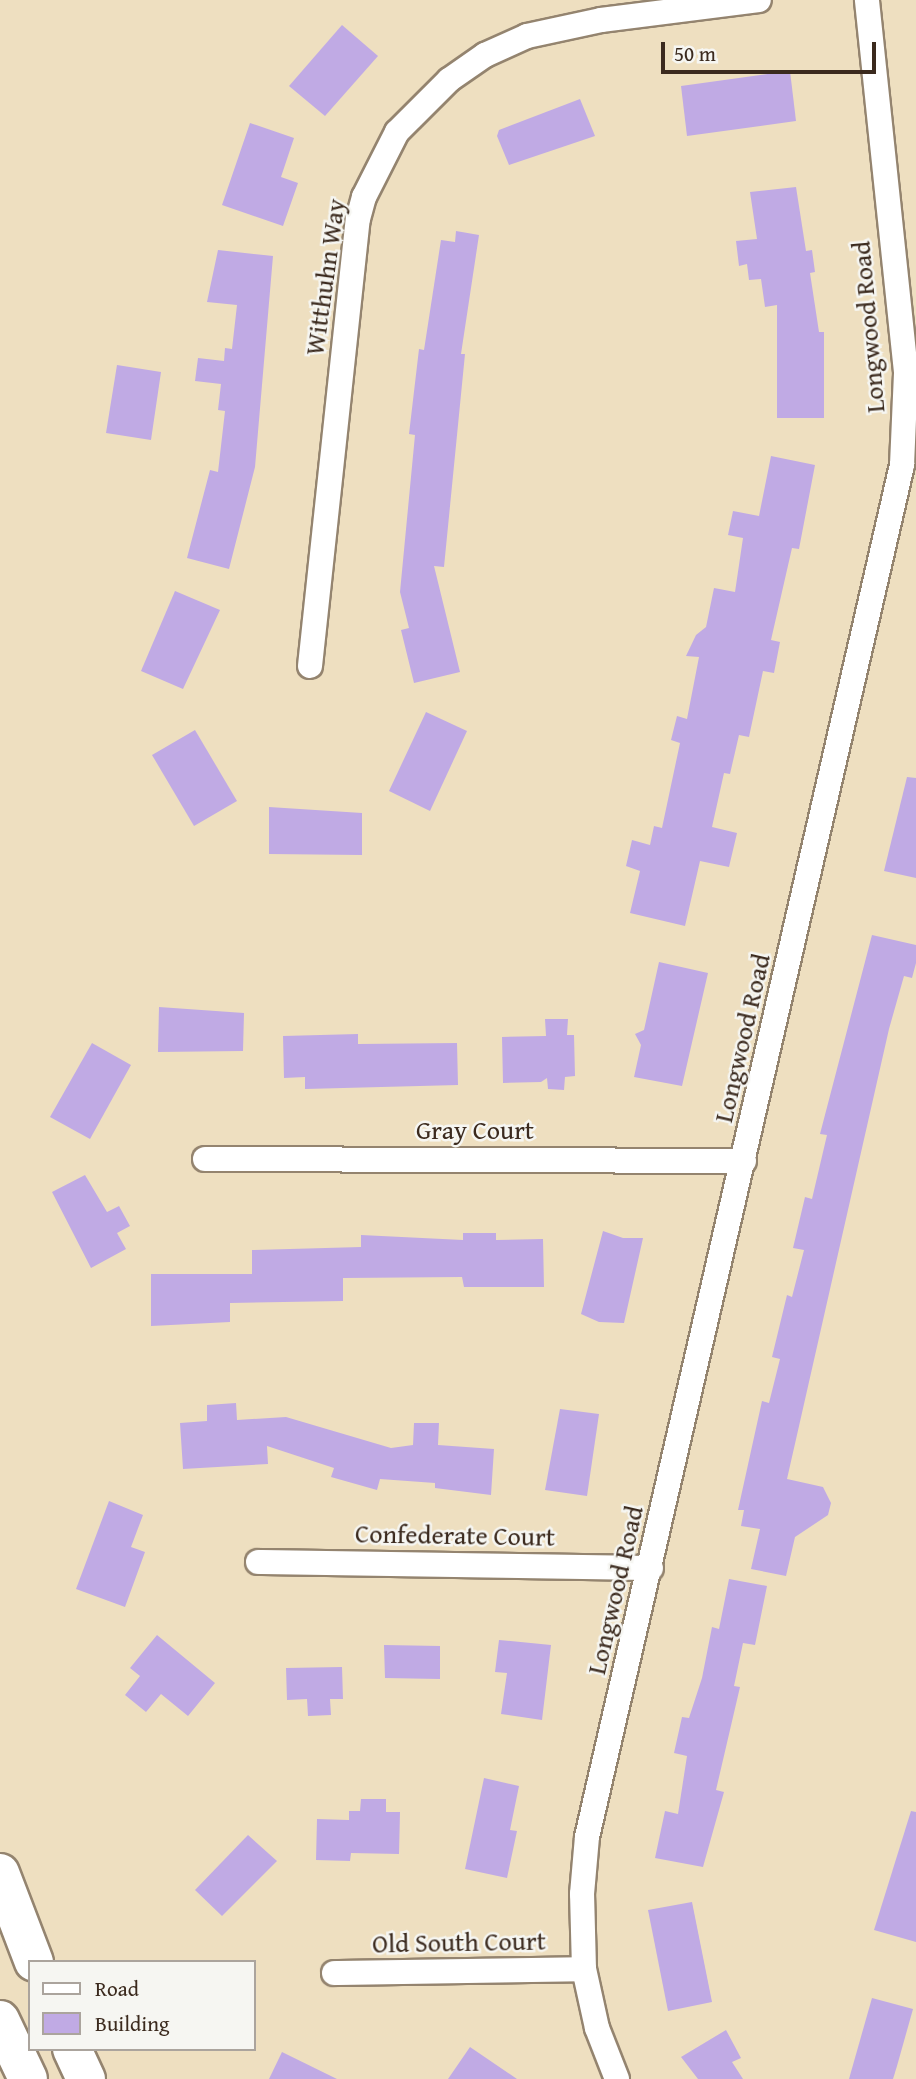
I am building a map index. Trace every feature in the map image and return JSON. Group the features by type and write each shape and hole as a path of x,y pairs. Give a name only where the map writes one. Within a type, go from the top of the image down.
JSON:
{"main road":[{"path":"0,1873 33,1960"},
{"path":"0,2020 28,2079"},
{"path":"73,2051 86,2079"}],"street":[{"name":"Witthuhn Way","path":"310,666 358,219 364,197 397,132 449,80 485,55 527,36 601,20 759,0"},
{"name":"Longwood Road","path":"617,2079 597,2028 584,1969 582,1894 587,1837 894,512 907,422 906,372 867,0"},
{"name":"Gray Court","path":"205,1158 744,1161"},
{"name":"Confederate Court","path":"258,1562 651,1568"},
{"name":"Old South Court","path":"334,1973 584,1969"}],"building":[{"path":"342,25 378,56 325,116 289,86"},
{"path":"790,71 796,121 687,136 681,86"},
{"path":"580,99 595,136 509,165 497,136 499,130"},
{"path":"250,123 294,138 281,177 298,183 283,226 222,205"},
{"path":"796,187 806,251 812,250 815,272 810,273 819,332 824,332 824,418 777,418 777,305 765,307 761,279 749,280 747,264 739,266 736,241 757,239 750,192"},
{"path":"456,231 479,235 461,354 465,354 444,567 434,566 460,672 414,683 401,630 409,628 400,592 415,435 409,434 419,349 424,350 441,240 455,242"},
{"path":"218,250 273,256 255,467 229,569 187,558 210,470 218,472 225,411 218,410 221,384 195,381 198,358 224,361 225,348 232,349 237,305 207,302"},
{"path":"117,365 161,372 151,440 106,433"},
{"path":"771,456 815,465 799,549 792,548 771,640 780,642 774,673 763,671 749,737 739,735 730,774 724,773 712,827 737,833 729,867 700,861 685,926 630,913 640,871 626,866 632,840 650,845 654,826 662,828 680,743 671,740 677,716 687,719 699,657 686,656 696,635 706,627 714,588 735,592 743,538 728,535 733,511 759,516"},
{"path":"175,591 220,610 183,689 141,671"},
{"path":"426,712 467,731 430,811 389,791"},
{"path":"195,730 237,801 194,826 152,755"},
{"path":"907,777 916,778 916,878 884,871"},
{"path":"269,807 362,813 362,855 269,854"},
{"path":"872,935 916,945 916,963 912,978 904,976 889,1029 787,1479 823,1487 831,1503 828,1515 795,1537 786,1576 751,1569 760,1529 741,1526 744,1510 738,1510 762,1401 769,1403 780,1359 772,1357 787,1295 792,1297 804,1250 793,1248 805,1197 812,1199 827,1135 820,1134"},
{"path":"659,962 708,973 682,1086 634,1077 641,1045 635,1034 644,1030"},
{"path":"159,1007 244,1013 243,1051 158,1052"},
{"path":"545,1019 568,1019 567,1035 574,1035 575,1076 565,1077 564,1090 548,1089 547,1078 541,1082 503,1083 502,1037 546,1036"},
{"path":"358,1034 358,1044 457,1043 458,1085 305,1089 305,1077 284,1078 283,1036"},
{"path":"92,1043 131,1065 90,1139 50,1117"},
{"path":"85,1175 107,1212 119,1206 130,1226 117,1233 126,1249 91,1268 52,1192"},
{"path":"603,1231 623,1238 643,1238 624,1323 599,1322 581,1314"},
{"path":"463,1233 496,1233 496,1240 543,1239 544,1287 464,1287 462,1277 343,1278 343,1301 230,1303 230,1322 151,1326 151,1274 252,1274 252,1250 361,1247 361,1235 463,1240"},
{"path":"236,1403 237,1420 286,1417 391,1448 413,1445 414,1423 439,1423 438,1445 494,1449 491,1495 435,1488 435,1483 380,1479 377,1490 331,1477 334,1468 267,1446 268,1464 183,1469 180,1423 207,1421 207,1405"},
{"path":"560,1409 599,1414 587,1496 545,1490"},
{"path":"109,1501 143,1515 131,1547 145,1552 125,1607 76,1589"},
{"path":"729,1579 767,1586 755,1645 743,1643 734,1686 740,1687 716,1790 724,1792 703,1867 655,1858 665,1811 678,1814 687,1756 674,1753 682,1717 689,1718 702,1678 712,1627 719,1629"},
{"path":"157,1635 215,1683 188,1716 161,1694 146,1712 125,1695 140,1676 130,1668"},
{"path":"499,1640 551,1645 542,1720 501,1714 507,1673 495,1672"},
{"path":"384,1645 440,1646 440,1679 385,1678"},
{"path":"342,1667 343,1699 330,1699 331,1715 308,1716 307,1699 287,1700 286,1668"},
{"path":"484,1778 519,1786 510,1830 517,1831 507,1878 465,1869"},
{"path":"361,1799 386,1799 386,1812 400,1812 399,1854 351,1853 350,1861 316,1860 317,1819 349,1820 349,1811 360,1811"},
{"path":"911,1811 916,1812 916,1942 874,1930"},
{"path":"248,1835 277,1861 222,1916 195,1890"},
{"path":"692,1902 712,2002 668,2011 648,1910"},
{"path":"872,1998 913,2009 897,2066 893,2079 849,2079"},
{"path":"726,2030 741,2058 732,2062 743,2079 698,2079 681,2057"},
{"path":"470,2047 517,2079 448,2079"},
{"path":"282,2052 337,2079 269,2079"}]}
